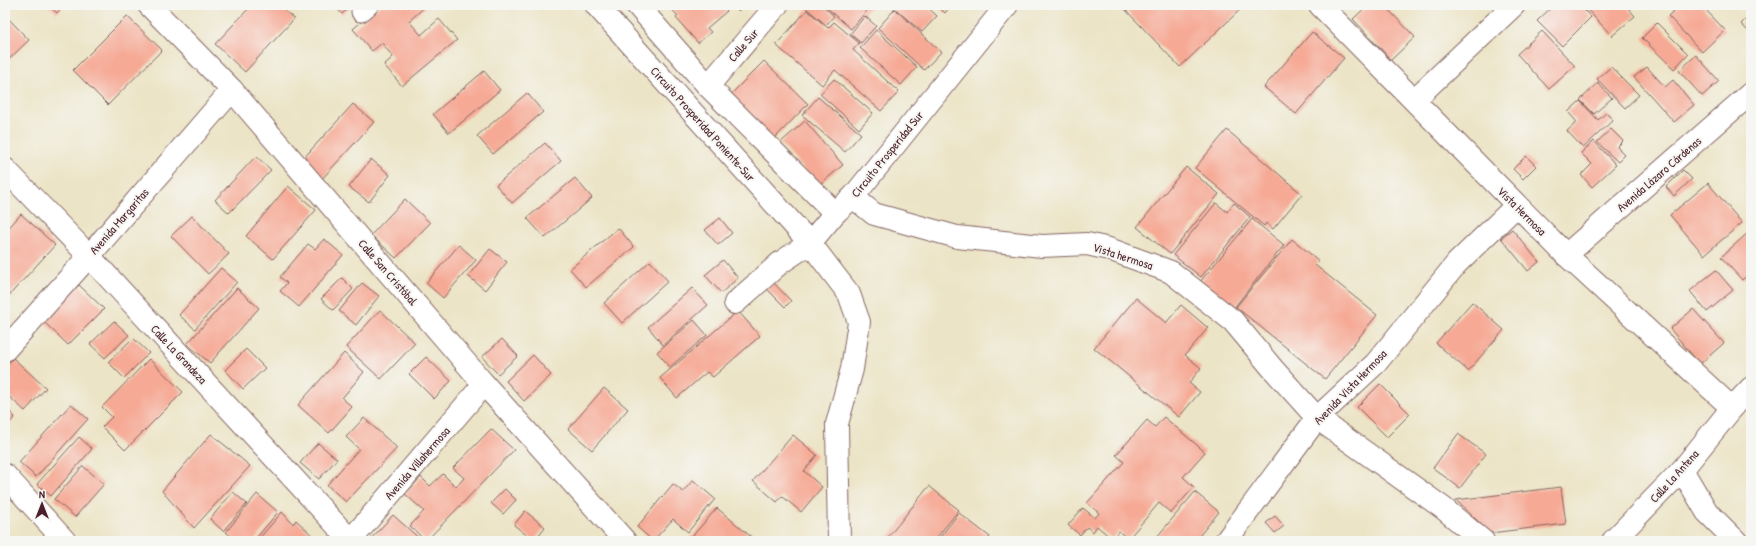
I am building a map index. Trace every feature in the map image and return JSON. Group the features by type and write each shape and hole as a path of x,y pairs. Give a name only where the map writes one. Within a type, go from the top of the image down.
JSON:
{"street":[{"name":"Calle San Cristóbal","path":"149,5 232,90 484,384 625,541"},
{"name":"Circuito Prosperidad Poniente-Sur","path":"596,5 810,243 849,294 859,322 852,369 836,424 839,541"},
{"path":"637,5 708,86 835,213"},
{"name":"Calle Sur","path":"708,86 777,5"},
{"name":"Circuito Prosperidad Sur","path":"735,303 780,263 810,243 835,213 853,197 1007,5"},
{"name":"Vista Hermosa","path":"1320,5 1516,206 1566,255 1732,408"},
{"path":"1414,100 1514,5"},
{"name":"Avenida Margaritas","path":"5,350 89,256 232,90"},
{"name":"Avenida Lázaro Cárdenas","path":"1566,255 1751,93"},
{"name":"Calle La Grandeza","path":"5,169 89,256 351,541"},
{"name":"Vista hermosa","path":"853,197 874,214 957,237 1042,246 1087,244 1110,249 1171,272 1233,321 1317,418 1443,508 1483,541"},
{"name":"Avenida Vista Hermosa","path":"1226,541 1317,418 1376,363 1457,263 1516,206"},
{"name":"Avenida Villahermosa","path":"351,541 484,384"},
{"name":"Calle La Antena","path":"1613,541 1682,470 1732,408 1751,388"},
{"path":"1682,470 1707,512 1736,541"},
{"path":"5,475 65,541"}],"building":[{"path":"48,5 64,5 57,13"},
{"path":"252,5 279,5 294,19 245,72 215,44"},
{"path":"334,5 352,5 342,14"},
{"path":"381,5 427,5 409,21 421,35 439,19 457,40 402,86 384,65 393,57 382,43 372,51 353,29"},
{"path":"668,5 721,5 727,11 707,28 711,32 698,43 676,18 678,16"},
{"path":"733,5 745,5 738,11"},
{"path":"808,5 822,5 834,16 826,25 806,8"},
{"path":"824,5 872,5 851,29"},
{"path":"895,5 925,5 937,16 922,32 893,7"},
{"path":"936,5 951,5 945,13"},
{"path":"1121,5 1245,5 1180,67"},
{"path":"1368,5 1384,5 1415,37 1391,60 1353,19"},
{"path":"1554,5 1579,5 1591,17 1562,46 1537,21"},
{"path":"1583,5 1625,5 1635,16 1612,36"},
{"path":"1680,5 1701,5 1725,30 1702,52 1668,16"},
{"path":"895,9 941,52 924,70 878,28"},
{"path":"807,10 828,28 834,22 859,43 853,50 899,92 881,111 835,70 822,85 776,45"},
{"path":"1751,14 1751,34 1741,24"},
{"path":"5,15 29,40 5,63"},
{"path":"127,16 162,50 108,105 73,70"},
{"path":"865,16 876,26 861,43 850,34"},
{"path":"1657,23 1688,54 1674,69 1642,38"},
{"path":"876,30 917,67 901,85 860,48"},
{"path":"1542,31 1575,66 1549,89 1517,54"},
{"path":"1312,32 1344,58 1296,114 1264,87"},
{"path":"1696,55 1719,81 1702,96 1679,71"},
{"path":"764,61 808,104 773,140 728,97"},
{"path":"1611,67 1639,95 1625,108 1597,79"},
{"path":"1647,67 1665,87 1673,80 1694,105 1674,122 1634,77"},
{"path":"484,71 500,90 449,133 433,114"},
{"path":"834,79 873,113 859,129 820,94"},
{"path":"1598,83 1612,98 1594,114 1580,100"},
{"path":"527,93 543,112 493,154 477,136"},
{"path":"818,97 861,134 845,152 802,115"},
{"path":"1580,101 1598,120 1606,113 1613,120 1583,148 1567,131 1577,122 1568,112"},
{"path":"353,104 374,122 320,181 300,162"},
{"path":"1751,104 1751,118 1744,109"},
{"path":"805,121 843,165 818,186 780,143"},
{"path":"1611,129 1623,141 1617,147 1625,155 1618,162 1597,142"},
{"path":"1227,130 1302,194 1273,229 1266,223 1264,226 1195,168"},
{"path":"1594,141 1616,165 1592,187 1581,175 1592,164 1581,153"},
{"path":"545,143 561,161 512,203 496,185"},
{"path":"256,156 271,170 229,213 215,200"},
{"path":"1526,156 1536,166 1523,179 1513,169"},
{"path":"371,159 390,175 369,202 349,187"},
{"path":"1186,167 1219,194 1170,254 1137,227"},
{"path":"1683,170 1692,179 1674,196 1666,187"},
{"path":"575,178 592,198 545,238 527,218"},
{"path":"1708,183 1742,223 1704,255 1670,215"},
{"path":"288,186 316,210 273,259 246,236"},
{"path":"405,199 430,223 396,258 371,235"},
{"path":"1216,203 1227,212 1234,203 1250,217 1201,277 1173,255"},
{"path":"21,214 55,245 5,300 5,232"},
{"path":"192,216 229,254 208,274 171,236"},
{"path":"720,218 732,233 718,245 705,230"},
{"path":"1252,219 1284,245 1233,309 1200,282"},
{"path":"618,228 634,247 586,287 570,269"},
{"path":"1512,229 1539,262 1528,271 1501,238"},
{"path":"1751,230 1751,272 1742,280 1721,257"},
{"path":"324,239 343,255 299,307 280,291 287,283 280,277 308,244 315,249"},
{"path":"1292,239 1319,261 1315,265 1377,315 1325,379 1236,307"},
{"path":"459,245 476,260 443,298 426,283"},
{"path":"490,249 507,262 485,290 468,276"},
{"path":"723,260 738,278 721,293 705,275"},
{"path":"650,261 668,281 622,323 604,303"},
{"path":"221,268 237,282 195,329 179,315"},
{"path":"1716,270 1733,290 1707,312 1690,291"},
{"path":"342,278 353,289 333,310 321,299"},
{"path":"362,283 379,296 356,325 339,311"},
{"path":"774,283 791,301 785,307 767,289"},
{"path":"79,285 104,309 68,345 43,321"},
{"path":"237,288 259,308 210,363 187,344"},
{"path":"692,288 708,305 663,345 648,327"},
{"path":"1136,298 1166,323 1181,305 1208,328 1185,355 1201,368 1189,383 1200,392 1179,417 1094,348"},
{"path":"1472,302 1504,330 1468,371 1436,343"},
{"path":"1693,309 1724,343 1700,364 1670,329"},
{"path":"380,310 415,343 381,379 346,347"},
{"path":"738,311 760,336 713,377 707,372 677,398 660,378"},
{"path":"694,320 707,335 670,367 657,352"},
{"path":"114,321 129,335 105,358 90,344"},
{"path":"133,338 149,353 124,378 108,362"},
{"path":"502,339 518,356 498,374 482,357"},
{"path":"246,349 265,368 243,389 225,370"},
{"path":"344,353 364,372 342,398 352,407 329,433 298,405"},
{"path":"533,355 551,375 524,401 506,381"},
{"path":"426,357 451,381 434,399 409,374"},
{"path":"13,358 46,388 25,411 5,393 5,367"},
{"path":"149,359 183,392 125,450 102,427 112,417 102,407"},
{"path":"1380,384 1410,414 1387,437 1357,407"},
{"path":"604,388 628,409 592,450 568,429"},
{"path":"71,404 88,419 36,477 19,462"},
{"path":"5,407 15,417 5,428"},
{"path":"1164,417 1205,452 1183,477 1194,487 1171,513 1159,503 1128,539 1119,531 1112,539 1097,526 1093,532 1087,527 1080,535 1068,525 1083,508 1095,518 1099,513 1087,503 1124,462 1116,455 1147,420 1155,427"},
{"path":"364,418 397,448 346,502 327,485 359,449 346,437"},
{"path":"491,429 514,450 426,541 410,526 424,511 405,494 421,477 430,486 443,474 456,487 464,478 453,468"},
{"path":"211,434 250,466 194,528 162,491"},
{"path":"1458,434 1486,454 1460,488 1433,468"},
{"path":"793,435 817,455 804,471 822,487 801,512 782,496 777,502 753,481"},
{"path":"79,437 92,449 51,496 37,484"},
{"path":"318,443 337,459 319,479 300,463"},
{"path":"83,466 104,484 75,517 54,499"},
{"path":"693,480 715,499 688,532 673,519 653,541 637,527 673,484 683,492"},
{"path":"929,486 959,510 934,541 885,541"},
{"path":"1561,487 1566,524 1490,533 1456,500"},
{"path":"505,489 516,500 503,514 491,503"},
{"path":"233,492 247,504 223,531 210,519"},
{"path":"1195,492 1219,512 1195,541 1160,541 1156,538"},
{"path":"257,494 278,512 254,541 236,541 226,532"},
{"path":"717,508 755,540 688,541"},
{"path":"525,511 545,527 534,541 514,525"},
{"path":"282,512 293,524 296,520 318,541 257,541"},
{"path":"959,513 990,537 987,541 937,541"},
{"path":"393,515 422,541 369,541"},
{"path":"1275,516 1284,526 1275,533 1266,523"}]}
